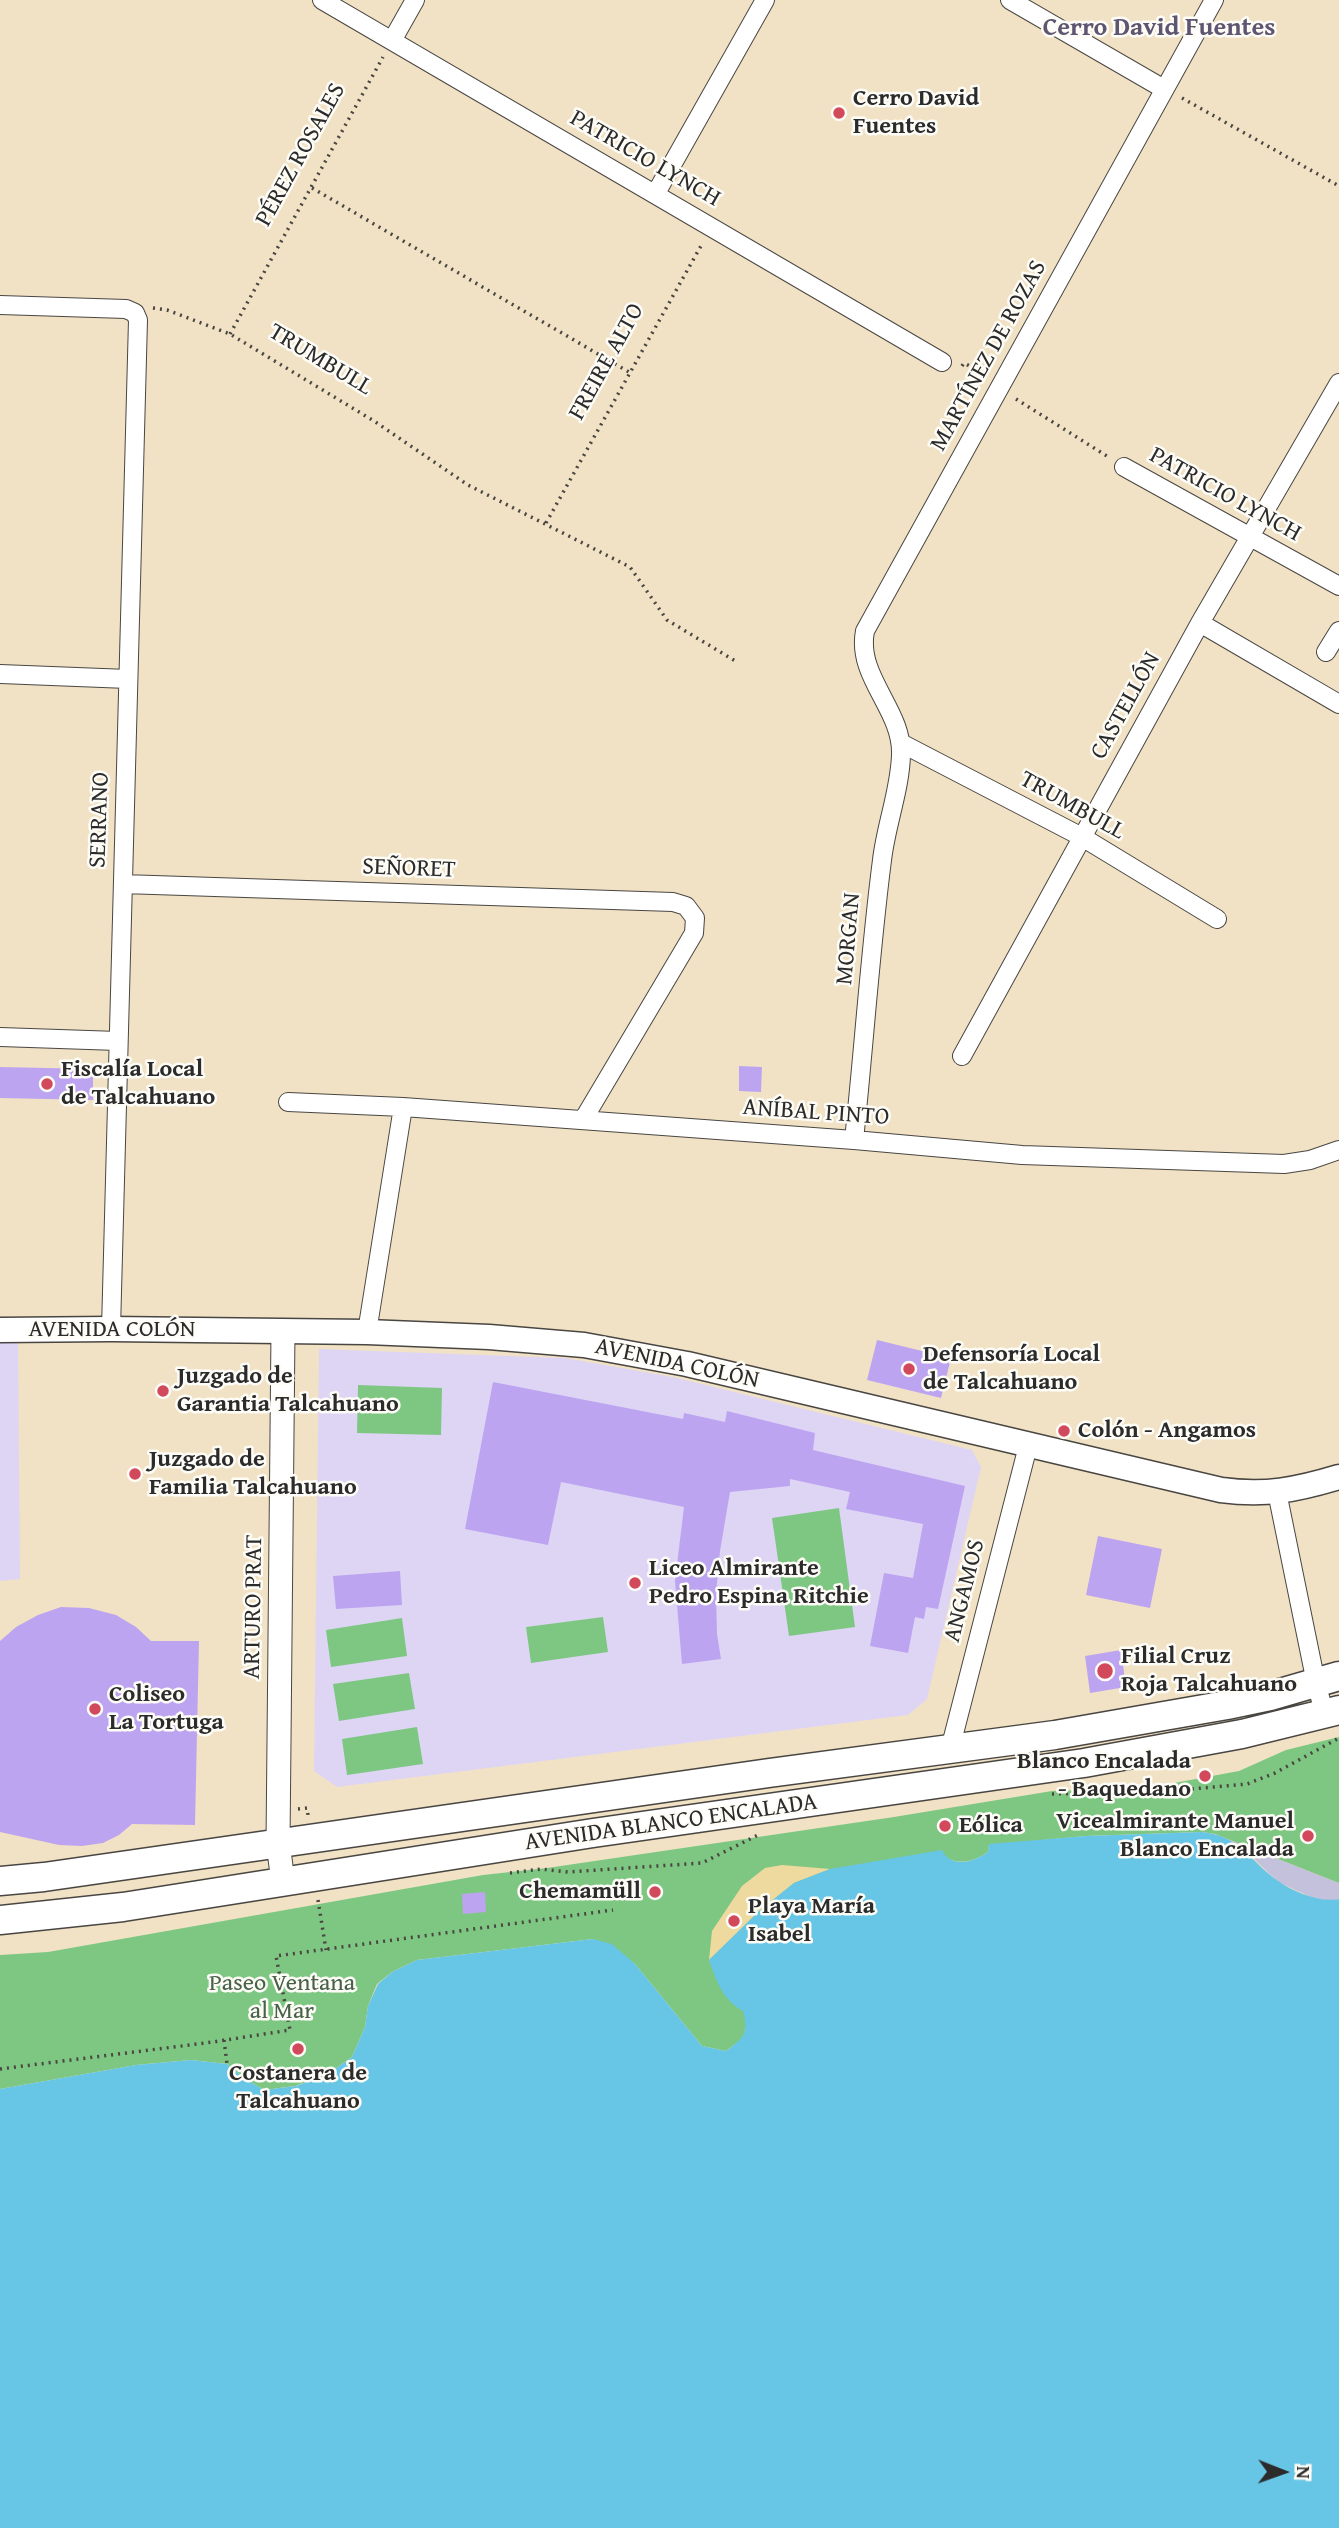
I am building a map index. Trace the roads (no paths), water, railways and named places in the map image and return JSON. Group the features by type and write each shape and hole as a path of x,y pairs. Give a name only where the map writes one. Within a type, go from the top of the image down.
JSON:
{"main road":[{"name":"AVENIDA COLÓN","path":"0,1330 367,1332 537,1339 636,1353 1221,1490 1256,1494 1277,1492 1339,1477"},
{"name":"AVENIDA BLANCO ENCALADA","path":"0,1881 44,1877 1176,1715 1270,1696 1328,1680"},
{"name":"AVENIDA BLANCO ENCALADA","path":"0,1920 123,1906 700,1817 1084,1763 1230,1736 1334,1721"}],"street":[{"name":"PATRICIO LYNCH","path":"322,0 393,39 942,362"},
{"path":"393,39 415,0"},
{"path":"656,193 765,0"},
{"path":"1010,0 1164,89"},
{"name":"MARTÍNEZ DE ROZAS","path":"901,743 866,663 863,643 865,631 1214,0"},
{"name":"SERRANO","path":"0,305 126,309 135,313 138,320 111,1329"},
{"name":"CASTELLÓN","path":"961,1056 1200,623 1339,383"},
{"name":"PATRICIO LYNCH","path":"1124,467 1339,586"},
{"path":"1200,623 1339,704"},
{"path":"1326,652 1339,631"},
{"path":"0,674 128,679"},
{"name":"TRUMBULL","path":"901,743 1082,838 1217,919"},
{"name":"MORGAN","path":"854,1140 875,913 883,852 901,768 901,743"},
{"name":"SEÑORET","path":"122,884 680,903 692,911 696,926 694,933 583,1120"},
{"path":"0,1037 118,1041"},
{"name":"ANÍBAL PINTO","path":"288,1102 583,1120 1035,1156 1269,1164 1299,1162 1339,1150"},
{"path":"367,1332 403,1107"},
{"name":"ARTURO PRAT","path":"283,1331 278,1843 283,1882"},
{"name":"ANGAMOS","path":"950,1749 1027,1446"},
{"path":"1277,1492 1328,1680 1334,1721"}],"water":[{"path":"1202,1832 1215,1834 1235,1844 1278,1881 1292,1889 1316,1898 1339,1899 1339,2528 0,2528 0,2089 136,2065 191,2060 227,2064 264,2090 296,2086 328,2074 352,2057 365,2027 368,2006 378,1984 392,1972 417,1960 593,1939 612,1944 635,1964 702,2046 726,2051 744,2034 745,2019 743,2011 730,2001 721,1989 709,1960 760,1910 794,1883 830,1869 942,1850 951,1860 970,1861 988,1852 989,1844 1086,1836"}],"place":[{"name":"Cerro David Fuentes","path":"839,113"},
{"name":"Fiscalía Local de Talcahuano","path":"47,1084"},
{"name":"Defensoría Local de Talcahuano","path":"909,1369"},
{"name":"Juzgado de Garantia Talcahuano","path":"163,1391"},
{"name":"Colón - Angamos","path":"1064,1431"},
{"name":"Juzgado de Familia Talcahuano","path":"135,1474"},
{"name":"Liceo Almirante Pedro Espina Ritchie","path":"635,1583"},
{"name":"Filial Cruz Roja Talcahuano","path":"1105,1671"},
{"name":"Coliseo La Tortuga","path":"95,1709"},
{"name":"Blanco Encalada - Baquedano","path":"1205,1776"},
{"name":"Eólica","path":"945,1826"},
{"name":"Vicealmirante Manuel Blanco Encalada","path":"1308,1836"},
{"name":"Chemamüll","path":"655,1892"},
{"name":"Playa María Isabel","path":"734,1921"},
{"name":"Costanera de Talcahuano","path":"298,2049"}],"district":[{"name":"Cerro David Fuentes","path":"1159,28"}],"park label":[{"name":"Paseo Ventana al Mar","path":"282,1998"}]}
